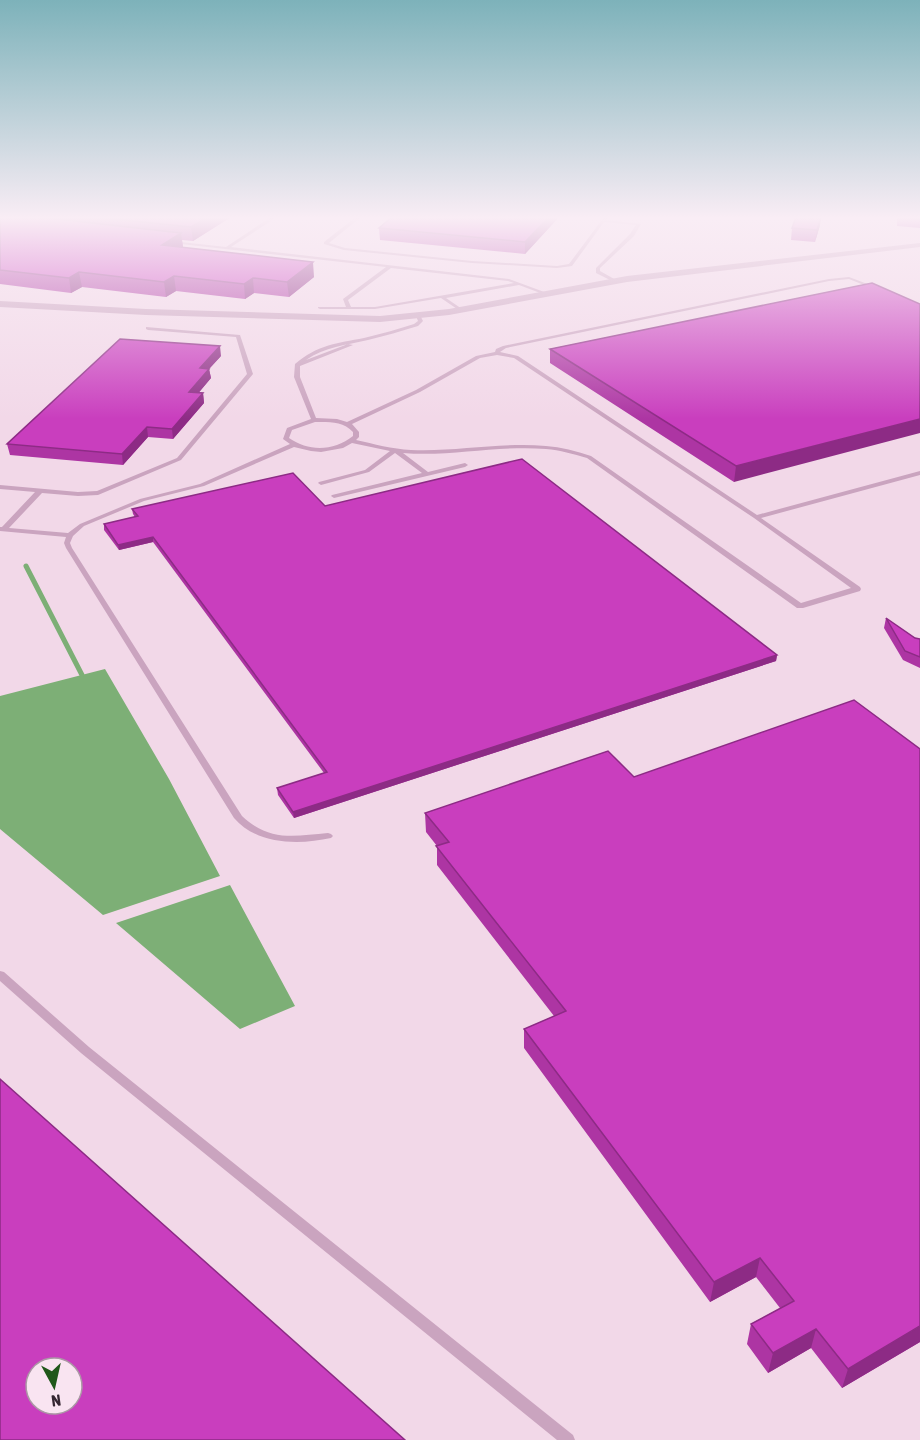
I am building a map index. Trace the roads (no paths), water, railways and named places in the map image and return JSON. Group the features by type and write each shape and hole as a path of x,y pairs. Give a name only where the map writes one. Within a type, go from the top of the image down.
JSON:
{"street":[{"path":"0,304 134,312 380,319 460,310 596,284"}],"lane":[{"path":"350,309 345,300 366,284"},
{"path":"320,308 375,308 521,284"},
{"path":"523,284 545,293"},
{"path":"497,353 505,347 808,284"},
{"path":"867,284 878,289"},
{"path":"443,298 460,310"},
{"path":"314,420 297,376 297,365 365,339 416,325 422,321 418,316"},
{"path":"0,487 78,494 98,492 179,459 250,374 237,336 148,328"},
{"path":"328,836 278,839 263,836 246,826 239,818 69,548 67,543 70,535 82,525 142,500 202,485 293,445 321,449 333,448 351,441 410,452 539,447 573,450 589,456 800,606 857,589 756,517 578,401 516,357 497,353 478,357 418,392 348,424"},
{"path":"293,445 286,439 289,429 314,420 348,424 357,432 351,441"},
{"path":"394,450 426,474"},
{"path":"321,483 367,471 394,450"},
{"path":"334,496 465,465"},
{"path":"756,517 920,473"},
{"path":"2,530 40,491"},
{"path":"2,530 70,535"},
{"path":"0,975 85,1050 568,1440"}],"waterway":[{"path":"26,566 82,675"}]}
